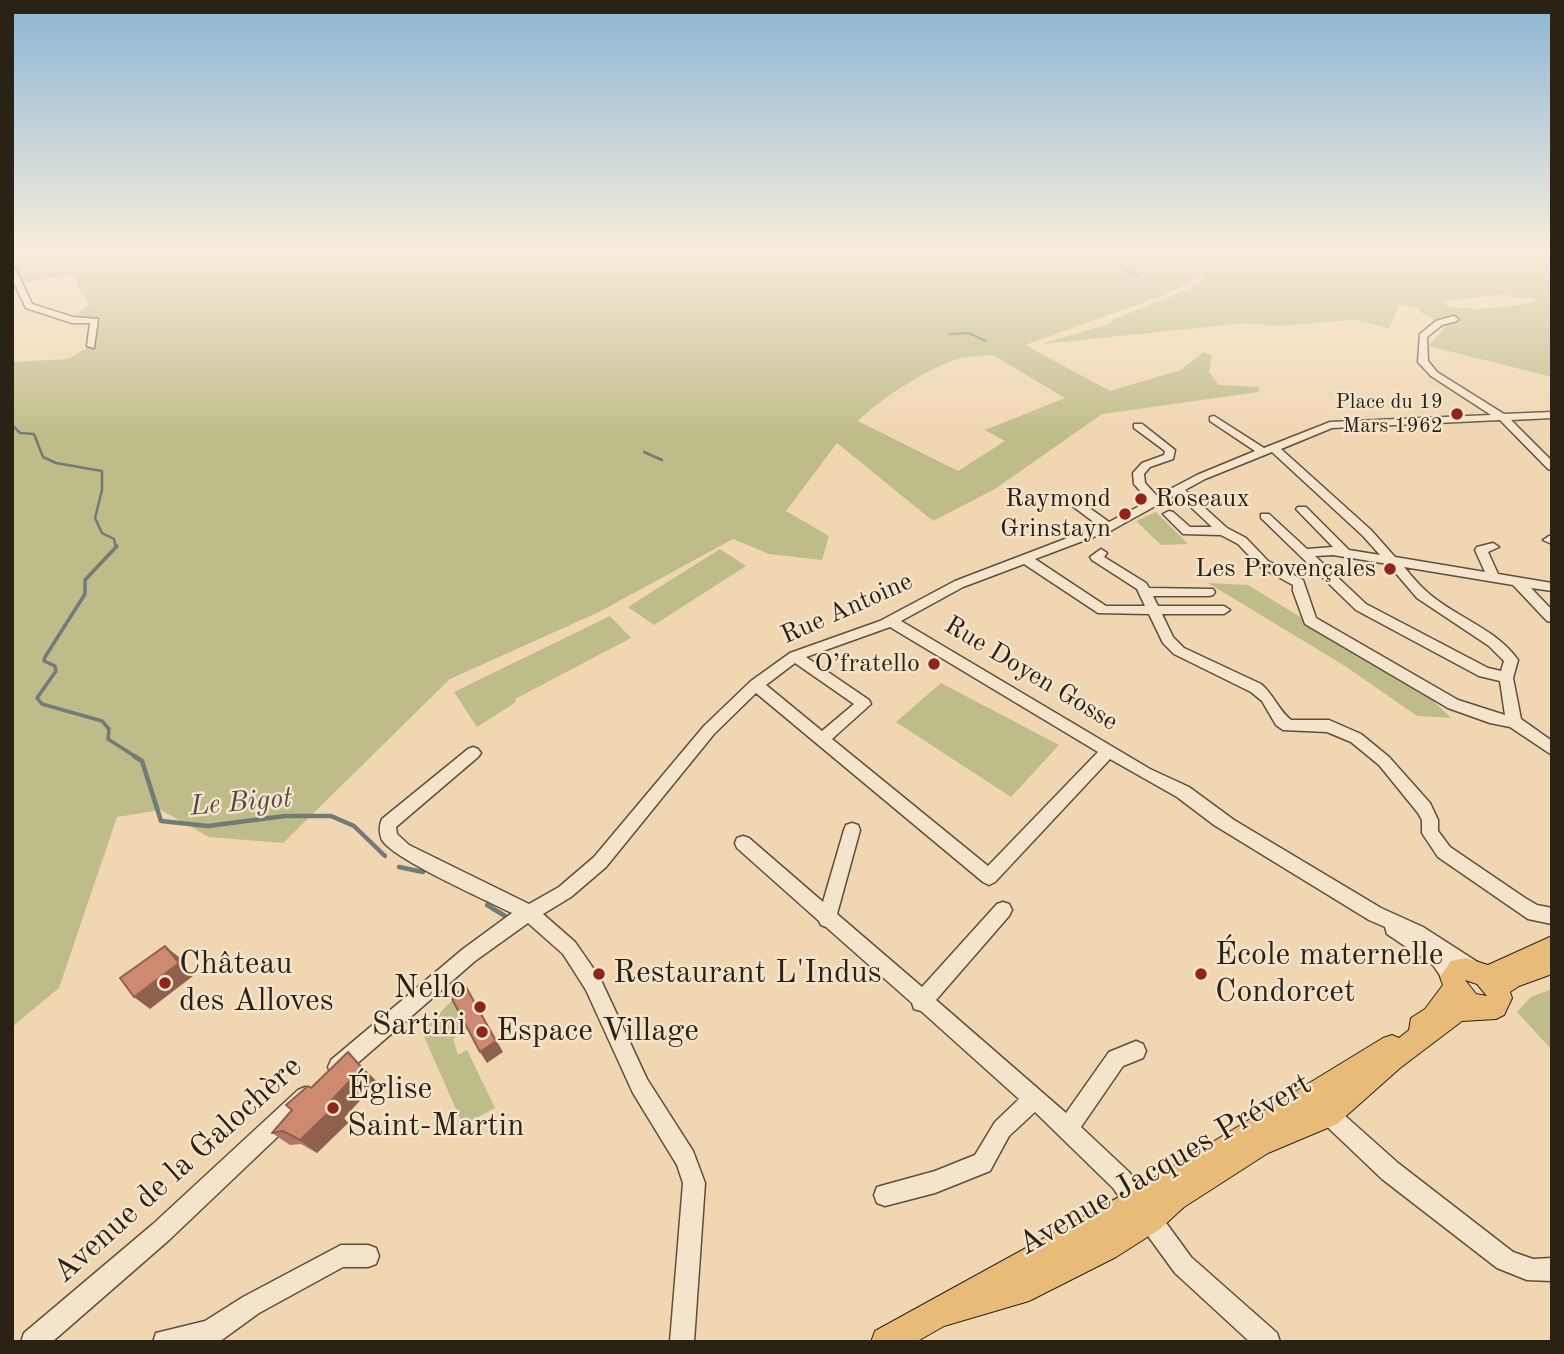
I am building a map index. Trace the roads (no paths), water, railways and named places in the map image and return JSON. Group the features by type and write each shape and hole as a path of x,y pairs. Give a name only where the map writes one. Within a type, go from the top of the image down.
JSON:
{"main road":[{"name":"Avenue Jacques Prévert","path":"886,1342 942,1312 1019,1291 1106,1247 1143,1210 1174,1197 1319,1107 1353,1090 1454,1012 1474,985 1552,947"},
{"name":"Avenue Jacques Prévert","path":"1474,985 1511,978 1552,963"}],"street":[{"path":"51,313 72,320 94,321 91,346"},
{"path":"1454,319 1439,323 1423,336 1423,362 1434,374 1502,417 1552,467"},
{"name":"Rue Antoine","path":"529,913 565,892 600,862 709,730 756,685 795,656 890,620 959,584 1108,527 1179,489 1267,449 1330,425 1552,415"},
{"path":"1214,419 1267,449 1335,501 1422,594 1494,643 1511,660 1506,678 1514,722"},
{"path":"1138,426 1170,450 1169,457 1146,465 1139,473 1140,484 1151,505"},
{"path":"1179,489 1223,531 1242,541 1264,564 1299,583 1299,591 1310,621 1453,704 1490,718 1514,722 1552,749"},
{"path":"1068,502 1073,501 1108,527"},
{"path":"1302,509 1345,553"},
{"path":"1169,514 1186,531 1223,531"},
{"path":"1265,516 1361,607 1484,672 1506,678"},
{"path":"1493,547 1482,550 1494,578"},
{"path":"1101,553 1096,556 1147,592 1168,640 1179,651 1256,688 1267,697 1281,721 1288,726 1329,726 1356,737 1384,761 1424,808 1434,842 1444,852 1519,904 1534,913 1550,917"},
{"path":"1305,553 1345,553 1552,587"},
{"path":"1024,558 1103,610 1224,610"},
{"path":"1518,582 1552,618"},
{"path":"1147,592 1209,592"},
{"name":"Rue Doyen Gosse","path":"890,620 1145,773 1178,798 1228,824 1376,914 1409,941 1474,985"},
{"path":"795,656 864,704 822,739"},
{"path":"756,685 989,877 1108,751"},
{"path":"473,753 388,824 389,837 403,850 529,913 550,929 580,962 593,984 617,1041 640,1086 685,1159 694,1183 682,1342"},
{"path":"827,919 852,830"},
{"path":"743,844 1068,1128 1121,1180 1183,1265 1268,1342"},
{"path":"921,1002 1003,910"},
{"name":"Avenue de la Galochère","path":"33,1342 162,1232 352,1054 469,955 529,913"},
{"path":"1068,1128 1116,1059 1136,1051"},
{"path":"885,1195 935,1182 982,1163 1002,1129 1034,1099"},
{"path":"1319,1107 1390,1171 1504,1260 1522,1269 1539,1272 1552,1269"},
{"path":"165,1342 208,1337 251,1305 341,1256 368,1255"}],"waterway":[{"path":"949,334 969,333 986,341"},
{"name":"Le Bigot","path":"12,425 20,433 34,434 43,457 56,463 102,471 102,490 95,518 102,533 114,539 116,547"},
{"path":"644,452 662,460"},
{"name":"Le Bigot","path":"116,547 85,580 85,594 45,657 44,661 55,666 56,671 37,698 42,704 102,721 109,729 108,739 136,757"},
{"name":"Le Bigot","path":"134,756 142,761 161,821 208,826 285,816 331,816 354,826 385,856"},
{"name":"Le Bigot","path":"399,867 423,872"},
{"name":"Le Bigot","path":"487,905 505,916"}],"place":[{"name":"Place du 19 Mars 1962","path":"1457,414"},
{"name":"Roseaux","path":"1141,499"},
{"name":"Raymond Grinstayn","path":"1125,514"},
{"name":"Les Provençales","path":"1390,569"},
{"name":"O’fratello","path":"934,664"},
{"name":"Restaurant L'Indus","path":"599,974"},
{"name":"École maternelle Condorcet","path":"1201,974"},
{"name":"Château des Alloves","path":"165,983"},
{"name":"Nello Sartini","path":"480,1007"},
{"name":"Espace Village","path":"482,1032"},
{"name":"Église Saint-Martin","path":"333,1108"}]}
